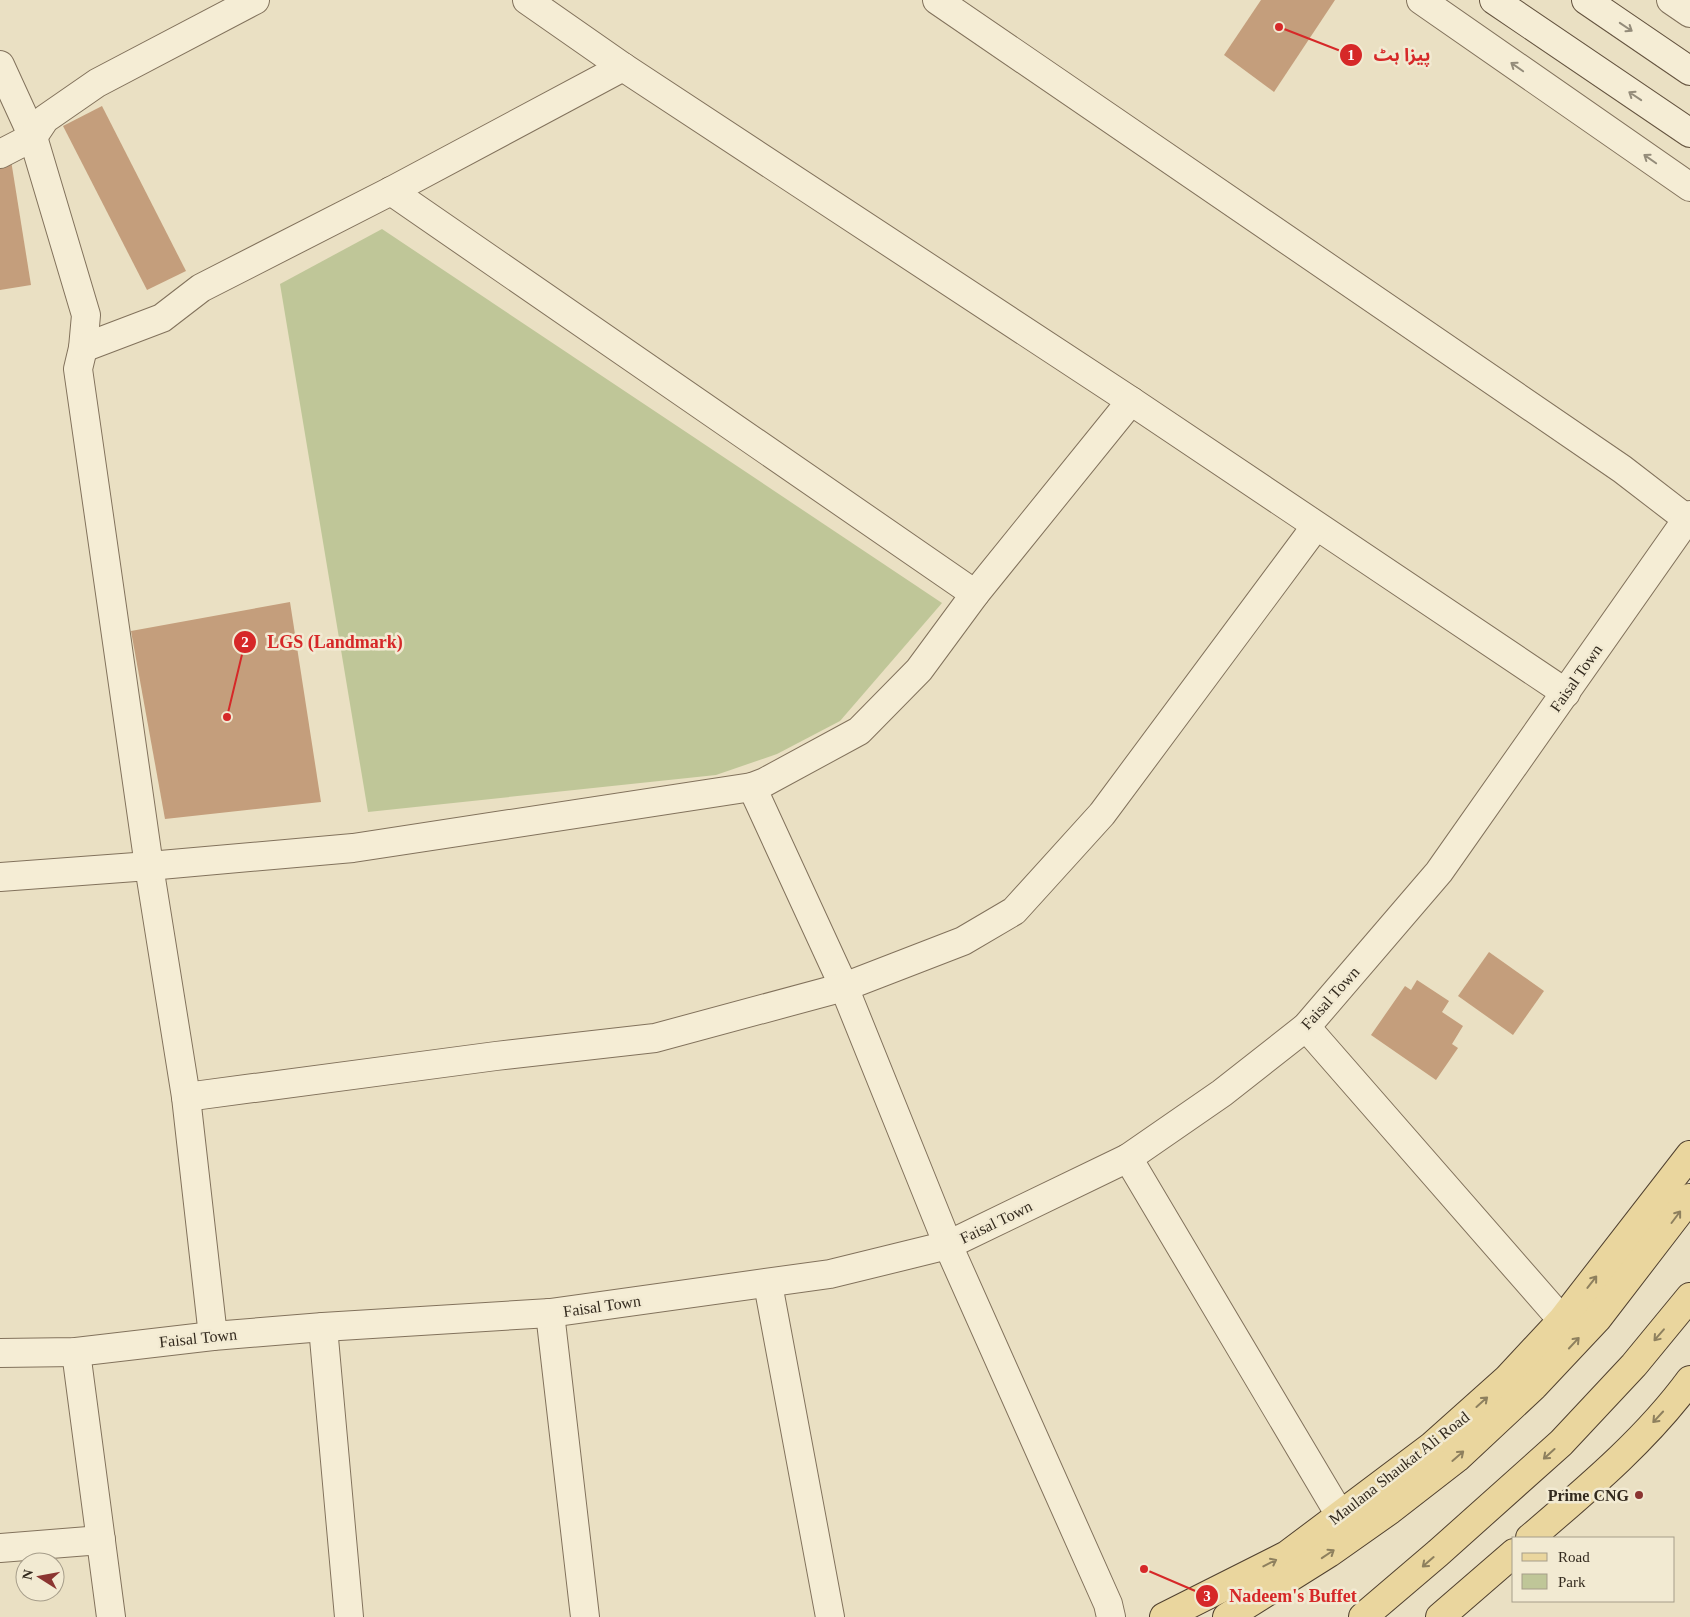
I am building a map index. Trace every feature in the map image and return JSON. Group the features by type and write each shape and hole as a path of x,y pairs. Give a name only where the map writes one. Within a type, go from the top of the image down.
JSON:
{"main road":[{"name":"Maulana Shaukat Ali Road","path":"1164,1617 1287,1555 1432,1446 1507,1379 1684,1184 1690,1155"},
{"path":"1227,1617 1329,1553 1390,1510 1456,1458 1534,1386 1597,1319 1684,1184"},
{"path":"1363,1617 1561,1443 1634,1365 1690,1297"},
{"path":"1531,1537 1614,1464 1679,1396 1690,1380"},
{"path":"1440,1617 1512,1555"}],"street":[{"path":"0,154 33,137 45,120 97,83 255,0"},
{"path":"528,0 623,67 1131,401 1566,693"},
{"path":"937,0 1614,463 1688,517"},
{"path":"1421,0 1690,187"},
{"path":"1494,0 1690,133"},
{"path":"1586,0 1690,71"},
{"path":"1671,0 1690,13"},
{"path":"0,65 33,137 86,315 83,348 78,369 149,866 186,1097 212,1336"},
{"path":"83,348 162,318 201,288 392,191 623,67"},
{"path":"392,191 975,594"},
{"path":"0,877 353,848 752,787 765,782 859,731 919,670 975,594 1131,401"},
{"name":"Faisal Town","path":"0,1352 76,1352 212,1336 550,1313 830,1274 948,1246 1128,1158 1222,1093 1306,1027 1439,872 1688,517"},
{"path":"186,1097 496,1056 656,1038 844,987 963,941 1014,911 1102,814 1316,526"},
{"path":"752,787 844,987 948,1246 1108,1604 1111,1617"},
{"path":"1306,1027 1562,1320"},
{"path":"1128,1158 1340,1515"},
{"path":"768,1284 830,1617"},
{"path":"550,1313 584,1617"},
{"path":"323,1327 349,1617"},
{"path":"76,1352 110,1617"},
{"path":"0,1548 101,1540"}],"green space":[{"path":"382,229 942,603 840,721 777,754 716,775 368,812 280,284"}],"building":[{"path":"1261,0 1335,0 1274,92 1224,55"},
{"path":"102,106 186,271 147,290 63,126"},
{"path":"10,154 31,285 0,290 0,160"},
{"path":"290,602 321,802 165,819 131,631"},
{"path":"1489,952 1544,991 1513,1035 1458,996"},
{"path":"1417,980 1449,1001 1442,1012 1463,1026 1452,1044 1458,1048 1436,1080 1371,1035 1405,986 1411,990"}],"place":[{"name":"پیزا ہٹ","path":"1279,27"},
{"name":"LGS (Landmark)","path":"227,717"},
{"name":"Prime CNG","path":"1639,1495"},
{"name":"Nadeem's Buffet","path":"1144,1569"}]}
